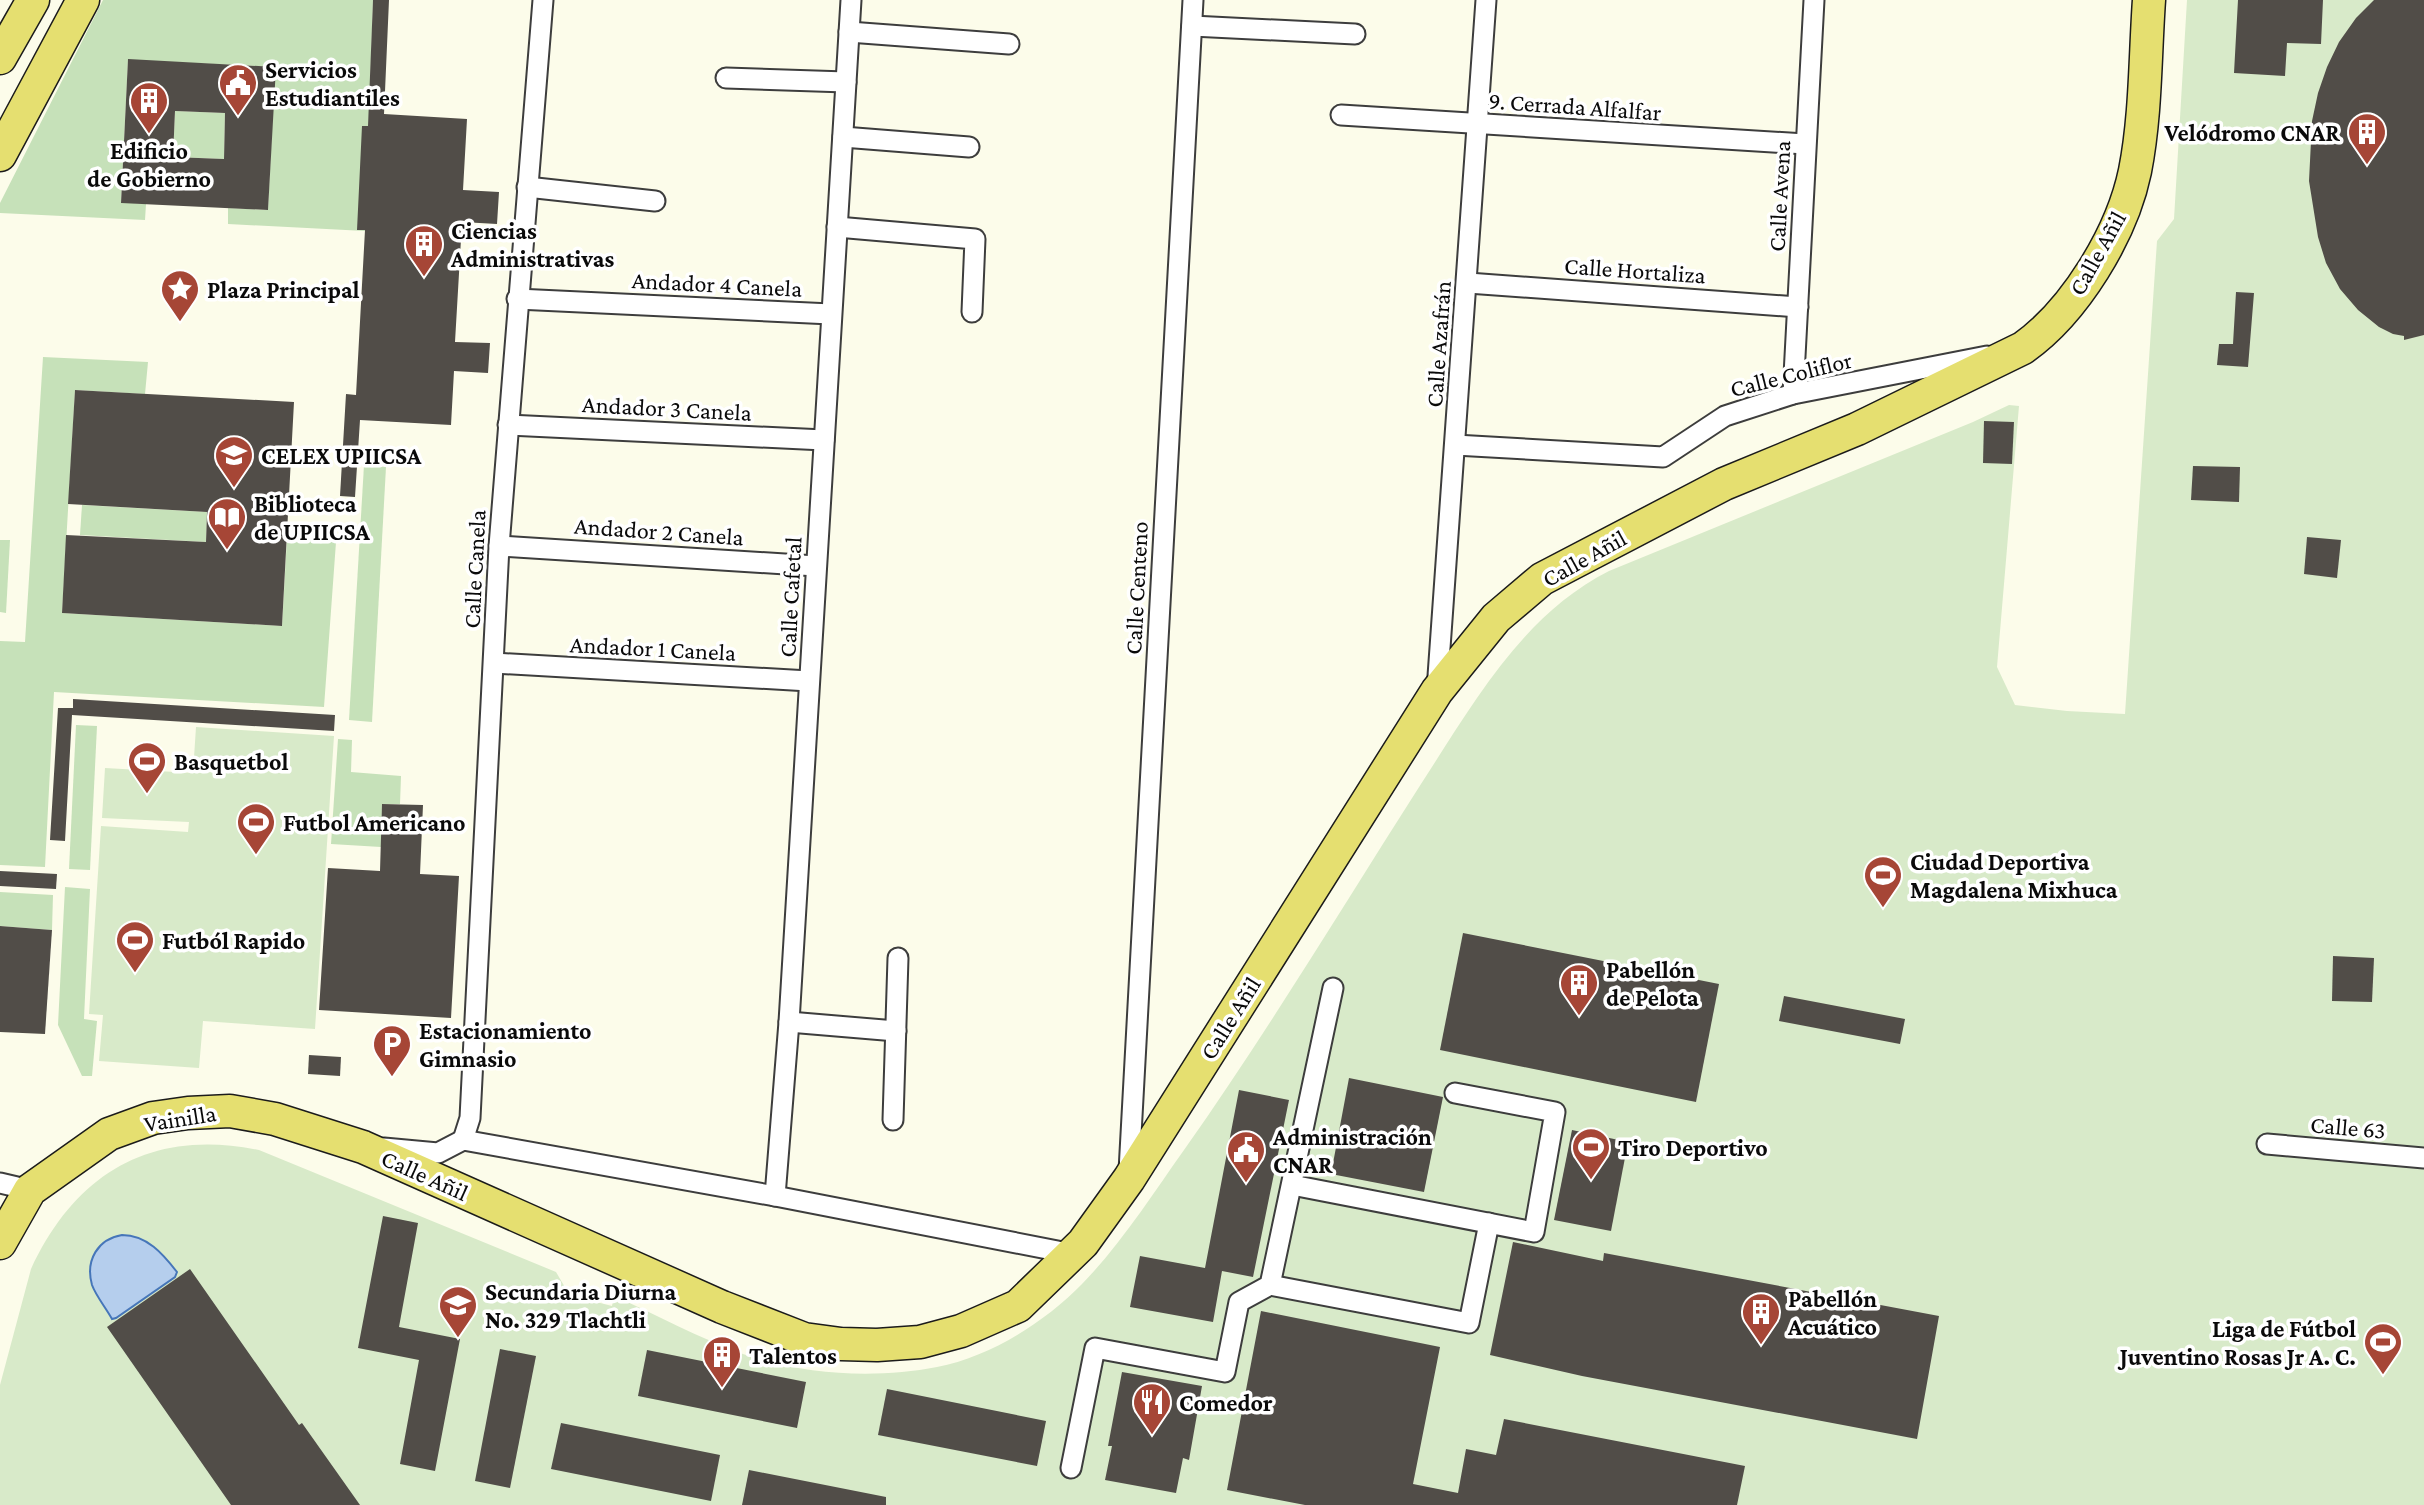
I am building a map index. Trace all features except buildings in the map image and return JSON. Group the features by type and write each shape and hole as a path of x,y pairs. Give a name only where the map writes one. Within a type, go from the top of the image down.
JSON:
{"main road":[{"path":"0,58 33,0"},
{"path":"0,155 83,0"},
{"name":"Calle Añil","path":"363,1147 722,1307 804,1339 841,1345 920,1342 961,1331 1018,1306 1073,1254 1129,1179 1437,691 1496,618 1542,579 1724,484 1857,429 2023,348 2034,341 2077,295 2102,253 2129,193 2141,124 2149,0"},
{"name":"Vainilla","path":"0,1243 15,1186 109,1134 153,1118 230,1111 275,1119 363,1147"}],"street":[{"name":"Calle Canela","path":"463,1140 470,1118 499,546 543,0"},
{"name":"Calle Cafetal","path":"775,1196 789,1022 851,0"},
{"name":"Calle Centeno","path":"1129,1179 1193,0"},
{"name":"Calle Azafrán","path":"1437,691 1486,0"},
{"name":"Calle Avena","path":"1793,394 1814,0"},
{"path":"1192,26 1355,34"},
{"path":"849,32 1009,44"},
{"path":"726,78 846,82"},
{"name":"9. Cerrada Alfalfar","path":"1341,115 1805,144"},
{"path":"843,137 970,147"},
{"path":"527,187 655,201"},
{"path":"837,227 975,239 972,312"},
{"name":"Calle Hortaliza","path":"1468,283 1798,307"},
{"name":"Andador 4 Canela","path":"517,299 831,314"},
{"name":"Calle Coliflor","path":"1455,445 1663,457 1726,415 1793,394 2023,348"},
{"name":"Andador 3 Canela","path":"508,425 824,440"},
{"name":"Andador 2 Canela","path":"499,546 816,566"},
{"name":"Andador 1 Canela","path":"494,663 809,681"},
{"path":"893,1120 898,958"},
{"path":"1270,1285 1333,988"},
{"path":"789,1022 896,1031"},
{"path":"1292,1185 1534,1232 1555,1112 1455,1093"},
{"name":"Calle Añil","path":"363,1147 438,1153 463,1140 775,1196 1073,1254"},
{"name":"Calle 63","path":"2267,1144 2424,1158"},
{"path":"1071,1468 1095,1348 1225,1372 1239,1302 1270,1285 1469,1323 1489,1223"}],"green space":[{"path":"103,0 373,0 365,231 228,224 228,208 268,210 275,67 128,60 121,202 146,204 145,220 0,213 0,203"},
{"name":"Ciudad Deportiva Magdalena Mixhuca","path":"2187,0 2424,0 2424,1505 0,1505 0,1385 31,1269 49,1235 71,1206 95,1183 122,1165 152,1152 185,1146 220,1145 259,1150 556,1272 566,1289 565,1294 612,1306 614,1296 727,1348 790,1367 864,1374 914,1371 957,1362 1016,1336 1051,1312 1082,1284 1136,1219 1246,1060 1480,693 1525,637 1550,612 1609,571 2009,405 2019,406 1997,667 2015,705 2125,714 2157,241 2174,219"},
{"path":"175,111 225,113 224,159 173,157"},
{"path":"43,357 148,362 145,394 75,390 62,613 282,626 287,538 336,542 324,707 54,692 45,867 0,865 0,641 25,642"},
{"path":"364,465 386,467 372,722 349,720"},
{"path":"82,505 207,512 206,542 80,535"},
{"path":"0,540 10,540 6,613 0,612"},
{"path":"76,725 97,726 90,870 69,869"},
{"name":"Futbol Americano","path":"196,727 334,736 315,1029 203,1021 199,1068 99,1061 103,1015 89,1014 101,826 188,832 189,822 102,818 105,768 193,773"},
{"path":"338,739 352,740 351,772 401,776 400,804 382,804 381,847 331,844"},
{"path":"65,887 90,889 84,1019 97,1021 92,1076 82,1076 58,1025"},
{"path":"0,892 53,895 52,930 0,926"}],"water":[{"path":"122,1235 147,1242 160,1252 177,1272 175,1277 112,1319 92,1285 90,1267 100,1246"}],"place":[{"name":"Servicios Estudiantiles","path":"238,117"},
{"name":"Edificio de Gobierno","path":"149,135"},
{"name":"Velódromo CNAR","path":"2367,166"},
{"name":"Ciencias Administrativas","path":"424,278"},
{"name":"Plaza Principal","path":"180,323"},
{"name":"CELEX UPIICSA","path":"234,489"},
{"name":"Biblioteca de UPIICSA","path":"227,551"},
{"name":"Basquetbol","path":"147,795"},
{"name":"Futbol Americano","path":"256,856"},
{"name":"Ciudad Deportiva Magdalena Mixhuca","path":"1883,909"},
{"name":"Futból Rapido","path":"135,974"},
{"name":"Pabellón de Pelota","path":"1579,1017"},
{"name":"Estacionamiento Gimnasio","path":"392,1078"},
{"name":"Tiro Deportivo","path":"1591,1181"},
{"name":"Administración CNAR","path":"1246,1184"},
{"name":"Secundaria Diurna No. 329 Tlachtli","path":"458,1339"},
{"name":"Pabellón Acuático","path":"1761,1346"},
{"name":"Liga de Fútbol Juventino Rosas Jr A. C.","path":"2383,1376"},
{"name":"Talentos","path":"722,1389"},
{"name":"Comedor","path":"1152,1436"}]}
